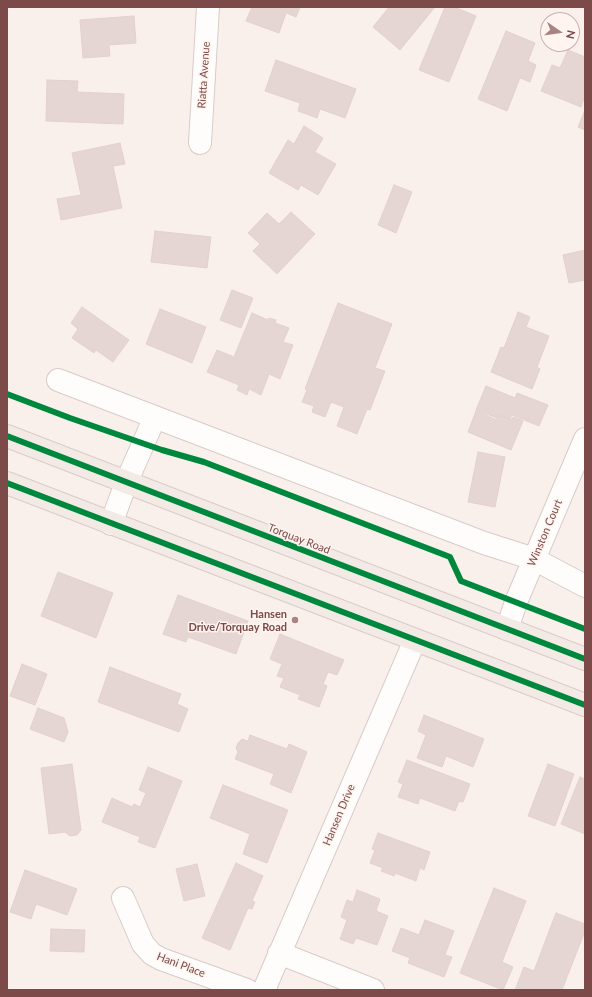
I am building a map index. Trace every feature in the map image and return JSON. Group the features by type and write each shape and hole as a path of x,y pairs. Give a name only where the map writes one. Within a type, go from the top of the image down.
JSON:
{"main road":[{"name":"Torquay Road","path":"7,436 585,659"},
{"path":"7,483 585,705"}],"street":[{"name":"Riatta Avenue","path":"200,143 208,7"},
{"path":"58,380 484,543 534,559 585,586"},
{"path":"111,524 126,483 155,417"},
{"name":"Winston Court","path":"507,629 534,559 585,439"},
{"name":"Hansen Drive","path":"264,990 415,640"},
{"name":"Hani Place","path":"123,898 142,944 152,954 161,959 247,990"},
{"path":"279,953 373,990"}],"building":[{"path":"252,7 300,7 296,17 286,13 279,33 246,21"},
{"path":"389,7 435,7 400,50 373,27"},
{"path":"445,7 454,7 476,16 449,82 419,70"},
{"path":"134,16 136,43 109,45 110,56 83,58 80,20"},
{"path":"506,31 535,43 528,61 536,65 530,82 520,78 507,111 478,99"},
{"path":"567,52 573,52 585,57 585,96 581,107 541,91 552,65 560,68"},
{"path":"276,60 356,89 345,118 320,109 317,118 298,111 300,103 265,91"},
{"path":"47,80 78,81 77,92 124,94 123,124 46,121"},
{"path":"585,110 585,130 578,127"},
{"path":"304,126 323,138 315,152 336,164 318,195 301,185 298,190 269,173 288,140 294,144"},
{"path":"120,143 125,164 113,166 122,208 61,220 57,199 81,195 72,153"},
{"path":"394,185 412,192 396,233 378,225"},
{"path":"291,212 315,234 277,274 253,251 260,244 248,233 267,213 279,224"},
{"path":"155,231 211,237 207,268 151,262"},
{"path":"585,250 585,280 569,283 563,255"},
{"path":"232,290 253,298 241,328 220,320"},
{"path":"338,303 392,324 375,368 385,371 370,410 367,409 357,434 337,426 344,407 331,402 325,417 312,412 314,406 302,402 307,390 305,389"},
{"path":"82,307 129,340 113,362 96,350 94,353 72,338 78,329 71,323"},
{"path":"160,309 206,327 192,363 146,344"},
{"path":"518,312 530,317 526,327 549,336 537,367 540,369 532,389 491,372 501,347 504,348"},
{"path":"252,313 268,320 269,318 276,320 275,323 289,328 283,342 293,345 280,379 269,374 261,395 249,389 247,395 237,390 239,385 207,372 217,350 234,357"},
{"path":"486,386 515,398 517,393 548,405 539,426 512,415 510,419 499,414 497,418 476,410"},
{"path":"476,411 497,420 499,415 511,420 513,417 523,421 511,450 468,432"},
{"path":"478,452 505,457 495,507 468,502"},
{"path":"58,572 113,593 96,638 41,616"},
{"path":"178,595 248,621 236,654 188,637 186,642 163,634"},
{"path":"280,634 344,660 337,675 328,672 323,684 327,686 319,707 298,699 300,695 280,687 284,678 277,676 282,664 270,659"},
{"path":"22,664 47,674 35,705 10,696"},
{"path":"110,667 181,694 177,704 188,709 179,732 98,702"},
{"path":"38,708 64,718 68,732 64,742 30,729"},
{"path":"424,715 484,739 473,767 446,756 442,767 417,758 426,735 418,731"},
{"path":"250,735 287,749 289,744 307,752 291,793 270,784 274,774 235,759 238,752 236,748 238,743 242,739 248,741"},
{"path":"407,760 470,784 463,802 459,801 455,811 420,798 418,804 398,797 403,784 398,782"},
{"path":"72,764 81,830 77,835 70,836 65,832 49,834 41,768"},
{"path":"548,764 574,774 555,826 528,816"},
{"path":"148,767 182,781 155,848 138,842 140,837 102,822 112,798 132,807 134,804 140,807 146,793 139,790"},
{"path":"580,777 585,779 585,834 561,824"},
{"path":"223,785 288,810 267,863 243,854 250,834 210,818"},
{"path":"378,833 430,852 424,870 420,868 416,881 395,873 394,876 381,871 383,868 370,863 375,850 372,849"},
{"path":"236,863 263,876 252,901 255,902 252,909 248,908 230,950 202,938"},
{"path":"197,864 205,896 184,901 176,869"},
{"path":"25,870 77,889 67,915 36,904 31,919 10,912"},
{"path":"494,888 526,901 502,962 513,967 503,990 460,973"},
{"path":"357,890 380,899 376,911 388,916 377,945 356,938 353,944 340,939 347,920 341,917 347,900 353,902"},
{"path":"556,913 585,924 585,931 562,990 515,990 524,967 534,971"},
{"path":"425,920 454,931 445,955 452,957 444,977 408,963 410,958 392,951 401,928 419,935"},
{"path":"51,929 85,930 84,952 50,951"}],"cycle path":[{"path":"7,394 162,450 204,462 450,557 461,581 585,629"},
{"path":"7,436 585,659"},
{"path":"7,483 585,705"}],"place":[{"name":"Hansen Drive/Torquay Road","path":"295,620"}]}
